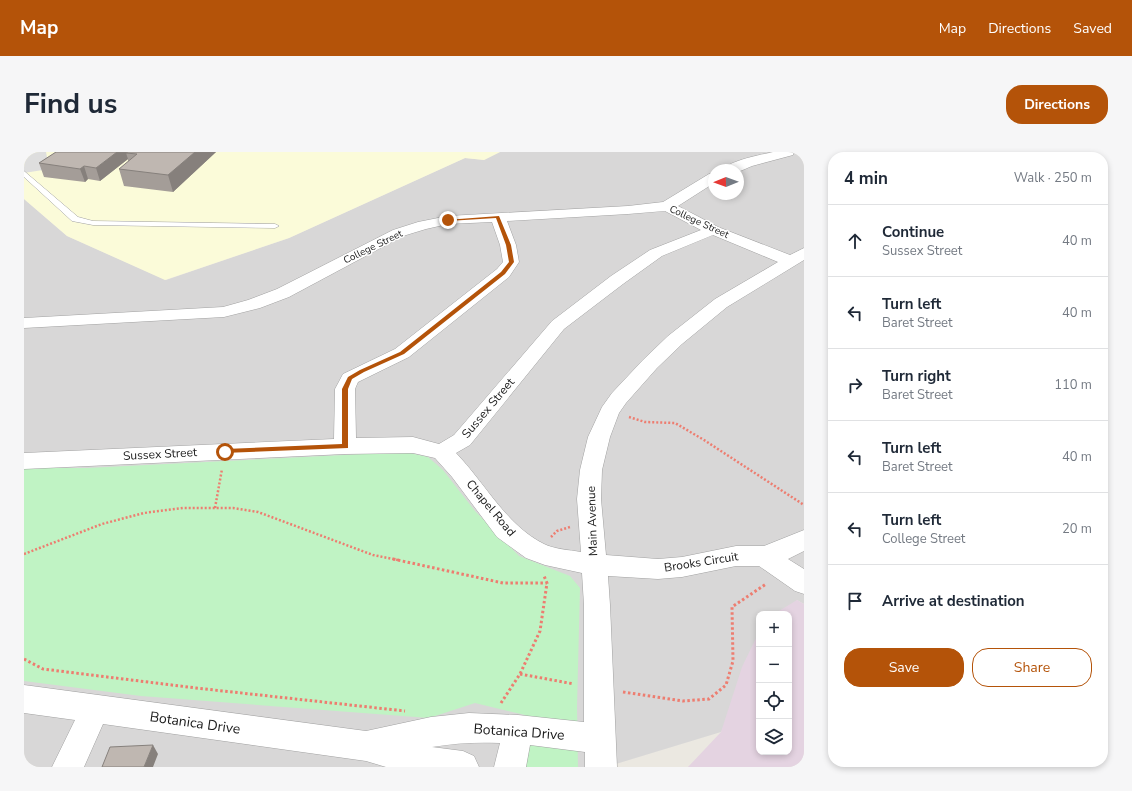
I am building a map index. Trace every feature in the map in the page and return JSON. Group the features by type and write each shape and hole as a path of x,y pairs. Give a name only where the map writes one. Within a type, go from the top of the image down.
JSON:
{"street":[{"path":"744,164 788,152"},
{"path":"667,206 708,181"},
{"name":"College Street","path":"24,323 224,312 254,304 283,293 398,233 423,225 448,220 628,210 667,206 713,230 797,257"},
{"path":"345,446 345,389 350,378 402,353 503,273 511,262 508,245 498,217"},
{"name":"Sussex Street","path":"24,461 345,446 413,445 442,452 462,440 558,325 617,280 656,253 713,230"},
{"name":"Main Avenue","path":"601,753 598,688 597,605 589,499 592,470 599,437 609,412 619,398 644,370 675,340 721,303 797,257"},
{"name":"Chapel Road","path":"442,452 460,471 506,530 535,551 545,555 594,565"},
{"name":"Brooks Circuit","path":"594,565 658,569 682,567 736,556 764,556 778,552 804,540"},
{"path":"764,556 804,583"},
{"name":"Botanica Drive","path":"24,699 366,746 407,758 463,767"},
{"path":"68,767 95,709"},
{"name":"Botanica Drive","path":"366,746 411,736 468,728 518,731 601,753"},
{"path":"510,767 518,731"}],"lane":[{"path":"24,173 75,219 92,223 275,226"}],"path":[{"path":"609,412 645,422 675,423 704,440 804,505"},
{"path":"215,508 225,452"},
{"path":"24,554 102,524 144,513 183,508 233,508 258,512 373,555 503,583 547,583"},
{"path":"468,728 496,711 520,674 540,631 547,583 542,571 548,541 553,533 561,528 569,527 591,529"},
{"path":"520,674 683,701 709,699 726,685 733,661 732,606 766,584 769,570 764,556"},
{"path":"24,659 43,668 196,688 406,711"}],"shaded area":[{"path":"24,152 500,152 484,160 465,158 289,238 165,280 67,236 24,199"},
{"path":"24,152 46,152 49,169 24,173"},
{"path":"500,152 804,152 804,604 797,600 791,611 756,611 756,671 721,732 606,767 24,767 24,199 67,236 166,280 289,238 465,158 484,160"},
{"path":"797,600 804,604 804,767 688,767 721,732 742,667 756,638 756,755 792,755 792,611 779,611"}],"green space":[{"path":"405,452 428,457 443,470 475,511 519,556 570,576 580,588 577,707 578,767 523,767 525,715 475,703 429,718 141,696 24,681 24,468 87,468"}],"building":[{"path":"56,152 117,152 96,168 84,166 80,169 39,163"},
{"path":"195,152 168,175 119,169 137,154 126,153"},
{"path":"153,745 144,767 102,767 110,747"}],"route":[{"path":"225,452 345,446 345,389 350,378 402,353 503,273 511,262 508,245 498,217 448,220"}]}
